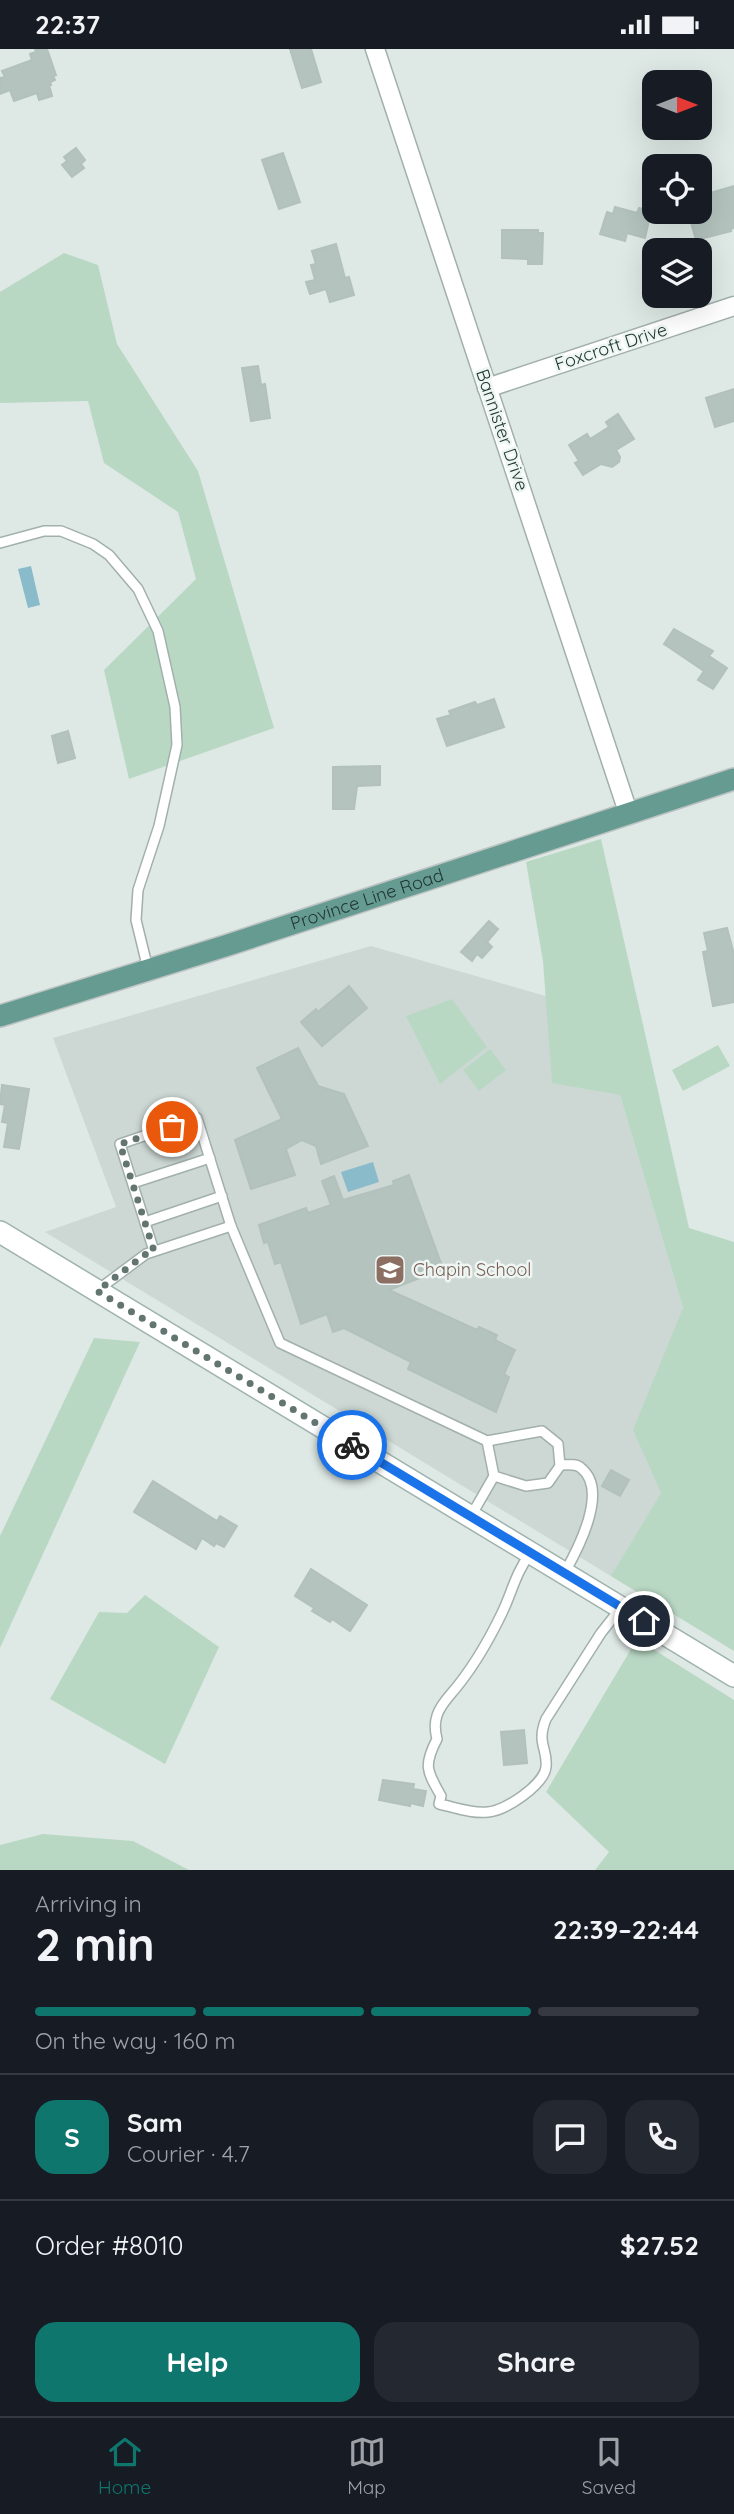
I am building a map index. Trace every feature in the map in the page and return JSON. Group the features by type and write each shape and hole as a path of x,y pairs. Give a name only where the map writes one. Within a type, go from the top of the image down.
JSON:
{"main road":[{"name":"Province Line Road","path":"0,1016 734,779"},
{"path":"0,1232 734,1676"}],"street":[{"name":"Bannister Drive","path":"375,49 628,812"},
{"name":"Foxcroft Drive","path":"488,388 734,306"}],"lane":[{"path":"0,543 44,531 61,531 93,544 109,555 138,589 158,631 174,707 177,745 159,826 138,890 136,920 149,970"},
{"path":"154,1251 120,1144 197,1118 231,1226 281,1343 487,1441 542,1431 558,1444 560,1465 548,1483 526,1486 494,1476"},
{"path":"133,1183 210,1158"},
{"path":"145,1222 222,1196"},
{"path":"97,1291 146,1254 231,1226"},
{"path":"471,1516 494,1476 487,1441"},
{"path":"560,1465 575,1465 583,1469 590,1483 592,1504 583,1539 564,1573"},
{"path":"531,1553 519,1569 503,1611 474,1665 436,1714 437,1739 427,1757 428,1773 441,1796 439,1804 489,1813 512,1803 538,1784 546,1768 541,1733 546,1719 601,1633 622,1608"}],"shaded area":[{"name":"Chapin School","path":"371,946 595,1010 734,1481 675,1615 45,1232 116,1207 53,1038"}],"green space":[{"path":"64,253 98,265 117,344 198,471 274,728 129,779 104,670 196,579 178,512 104,463 88,401 0,403 0,292"},
{"path":"601,839 689,1228 734,1242 734,1651 611,1576 661,1493 633,1430 683,1308 620,1095 552,1083 543,961 526,862"},
{"path":"452,999 487,1047 440,1084 406,1016"},
{"path":"718,1045 730,1066 683,1091 672,1070"},
{"path":"490,1049 506,1070 479,1091 463,1070"},
{"path":"94,1338 140,1342 0,1648 0,1536"},
{"path":"145,1595 219,1647 165,1764 50,1699 99,1612 127,1613"},
{"path":"637,1639 734,1700 734,1870 595,1870 609,1852 546,1792"},
{"path":"43,1834 133,1841 189,1870 0,1870 0,1845"}],"water":[{"path":"31,566 40,605 28,608 18,569"},
{"path":"373,1162 379,1182 348,1192 341,1172"}],"building":[{"path":"35,49 47,49 56,75 49,85 52,96 39,100 37,93 14,101 10,90 0,94 0,78 5,77 2,71 32,60 30,54 36,52"},
{"path":"290,49 311,49 321,82 302,88"},
{"path":"76,148 85,160 81,164 84,168 72,177 62,165 67,161 64,157"},
{"path":"283,153 300,202 279,209 262,160"},
{"path":"734,186 734,228 730,229 731,231 695,238 691,224 712,224 712,192"},
{"path":"615,207 637,213 639,208 642,209 642,224 648,224 645,238 627,233 625,241 600,234 607,212 613,214"},
{"path":"502,230 538,230 538,233 543,233 542,264 528,264 528,259 502,258"},
{"path":"336,244 345,278 349,277 354,295 330,302 326,289 310,294 306,282 315,280 311,265 316,264 312,251"},
{"path":"258,366 261,385 265,384 270,418 251,421 242,368"},
{"path":"734,389 734,421 715,427 706,398"},
{"path":"618,414 634,439 616,450 620,457 619,462 612,467 601,464 583,475 575,463 579,461 569,445 587,434 590,439 609,427 606,422"},
{"path":"674,629 713,651 709,656 727,668 713,689 698,680 704,671 664,644"},
{"path":"494,699 504,727 447,746 437,719 451,715 449,711"},
{"path":"68,731 75,758 58,763 52,736"},
{"path":"380,766 380,785 357,786 354,809 333,809 333,767"},
{"path":"489,921 498,929 487,942 492,947 482,958 477,954 472,961 461,952"},
{"path":"727,928 734,954 734,1002 713,1006 703,952 708,951 704,933"},
{"path":"349,986 367,1008 322,1046 301,1022 316,1009 318,1012"},
{"path":"298,1048 318,1086 344,1094 368,1146 321,1164 316,1146 302,1140 286,1149 295,1175 251,1189 235,1140 282,1119 257,1068"},
{"path":"2,1085 29,1089 19,1149 4,1147 8,1123 2,1122 5,1105 0,1104"},
{"path":"409,1175 443,1269 389,1290 477,1330 479,1327 497,1335 495,1340 515,1350 504,1374 509,1377 496,1412 408,1369 411,1362 344,1328 333,1332 327,1314 301,1324 281,1262 275,1264 268,1242 264,1243 259,1225 306,1208 308,1213 331,1205 322,1181 334,1176 343,1200 394,1185 393,1181"},
{"path":"611,1470 629,1480 620,1496 602,1486"},
{"path":"153,1481 217,1521 220,1516 237,1526 224,1547 216,1543 214,1546 202,1538 196,1549 134,1512"},
{"path":"311,1569 367,1605 350,1631 332,1619 330,1622 312,1611 314,1608 295,1596"},
{"path":"524,1730 527,1763 504,1765 501,1732"},
{"path":"383,1780 414,1784 413,1789 426,1791 423,1806 379,1800"}],"way so far":[{"path":"172,1127 120,1144 154,1251 146,1254 97,1291 352,1445"}],"place":[{"name":"Chapin School","path":"390,1270"}],"route":[{"path":"352,1445 644,1621"}]}
